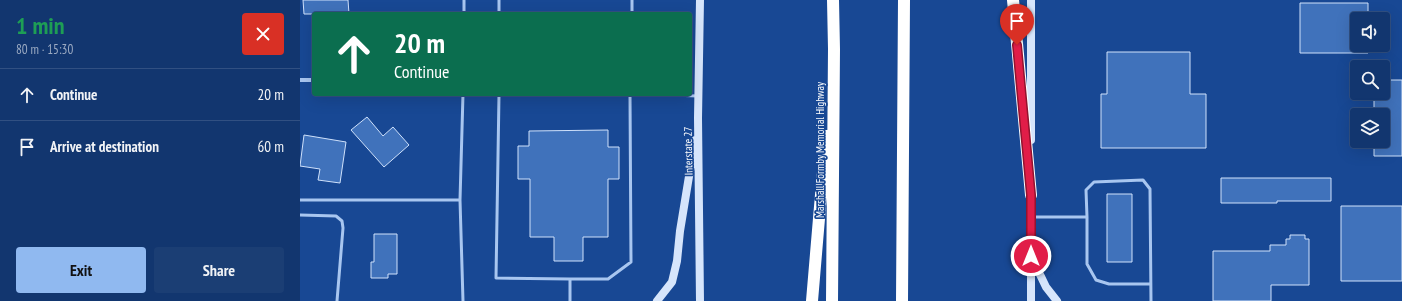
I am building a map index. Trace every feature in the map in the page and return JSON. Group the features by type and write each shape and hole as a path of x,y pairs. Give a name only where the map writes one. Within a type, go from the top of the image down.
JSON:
{"highway":[{"name":"Marshall Formby Memorial Highway","path":"832,301 833,0"},
{"path":"902,301 904,0"},
{"path":"1013,0 1031,195"},
{"path":"812,301 834,49"}],"main road":[{"name":"Interstate 27","path":"700,0 698,118 700,301"},
{"path":"1031,0 1032,301"},
{"path":"657,301 672,282 677,260 680,231 698,118"},
{"path":"1031,256 1046,287 1056,301"}],"street":[{"path":"300,80 312,80"}],"lane":[{"path":"464,0 464,12"},
{"path":"499,0 499,12"},
{"path":"632,0 632,12"},
{"path":"463,96 460,200 463,301"},
{"path":"499,96 496,278 570,279 608,279 631,262 630,96"},
{"path":"692,96 699,96"},
{"path":"1151,284 1109,284 1096,280 1087,264 1086,190 1094,182 1143,180 1150,189 1151,284 1151,301"},
{"path":"300,200 460,200"},
{"path":"300,215 336,216 342,221 343,228 337,301"},
{"path":"1031,218 1087,217"},
{"path":"570,279 570,301"}],"building":[{"path":"303,0 348,0 349,12 312,12 312,14 304,14"},
{"path":"1300,3 1368,3 1368,12 1350,12 1350,52 1368,53 1300,53"},
{"path":"1107,52 1190,52 1190,94 1206,94 1206,148 1101,148 1101,94 1107,94"},
{"path":"1390,80 1402,80 1402,156 1374,156 1374,148 1390,148 1390,108 1374,108 1374,100 1390,100"},
{"path":"367,117 383,136 393,127 409,145 384,167 351,130"},
{"path":"608,130 608,147 619,147 619,179 608,179 608,237 583,237 583,261 554,261 554,237 530,237 530,179 518,179 518,146 529,146 529,131"},
{"path":"304,135 346,142 340,183 318,180 320,169 300,166"},
{"path":"1221,178 1331,178 1331,201 1221,203"},
{"path":"1107,194 1132,194 1132,262 1107,262"},
{"path":"1341,206 1402,206 1402,281 1341,281"},
{"path":"374,234 397,234 397,274 388,274 388,278 371,278 371,262 374,262"},
{"path":"1290,235 1305,235 1305,239 1309,239 1309,285 1271,285 1271,301 1213,301 1213,251 1270,251 1270,245 1286,245 1286,239 1290,239"}],"route":[{"path":"1017,45 1031,195 1031,256"}]}
